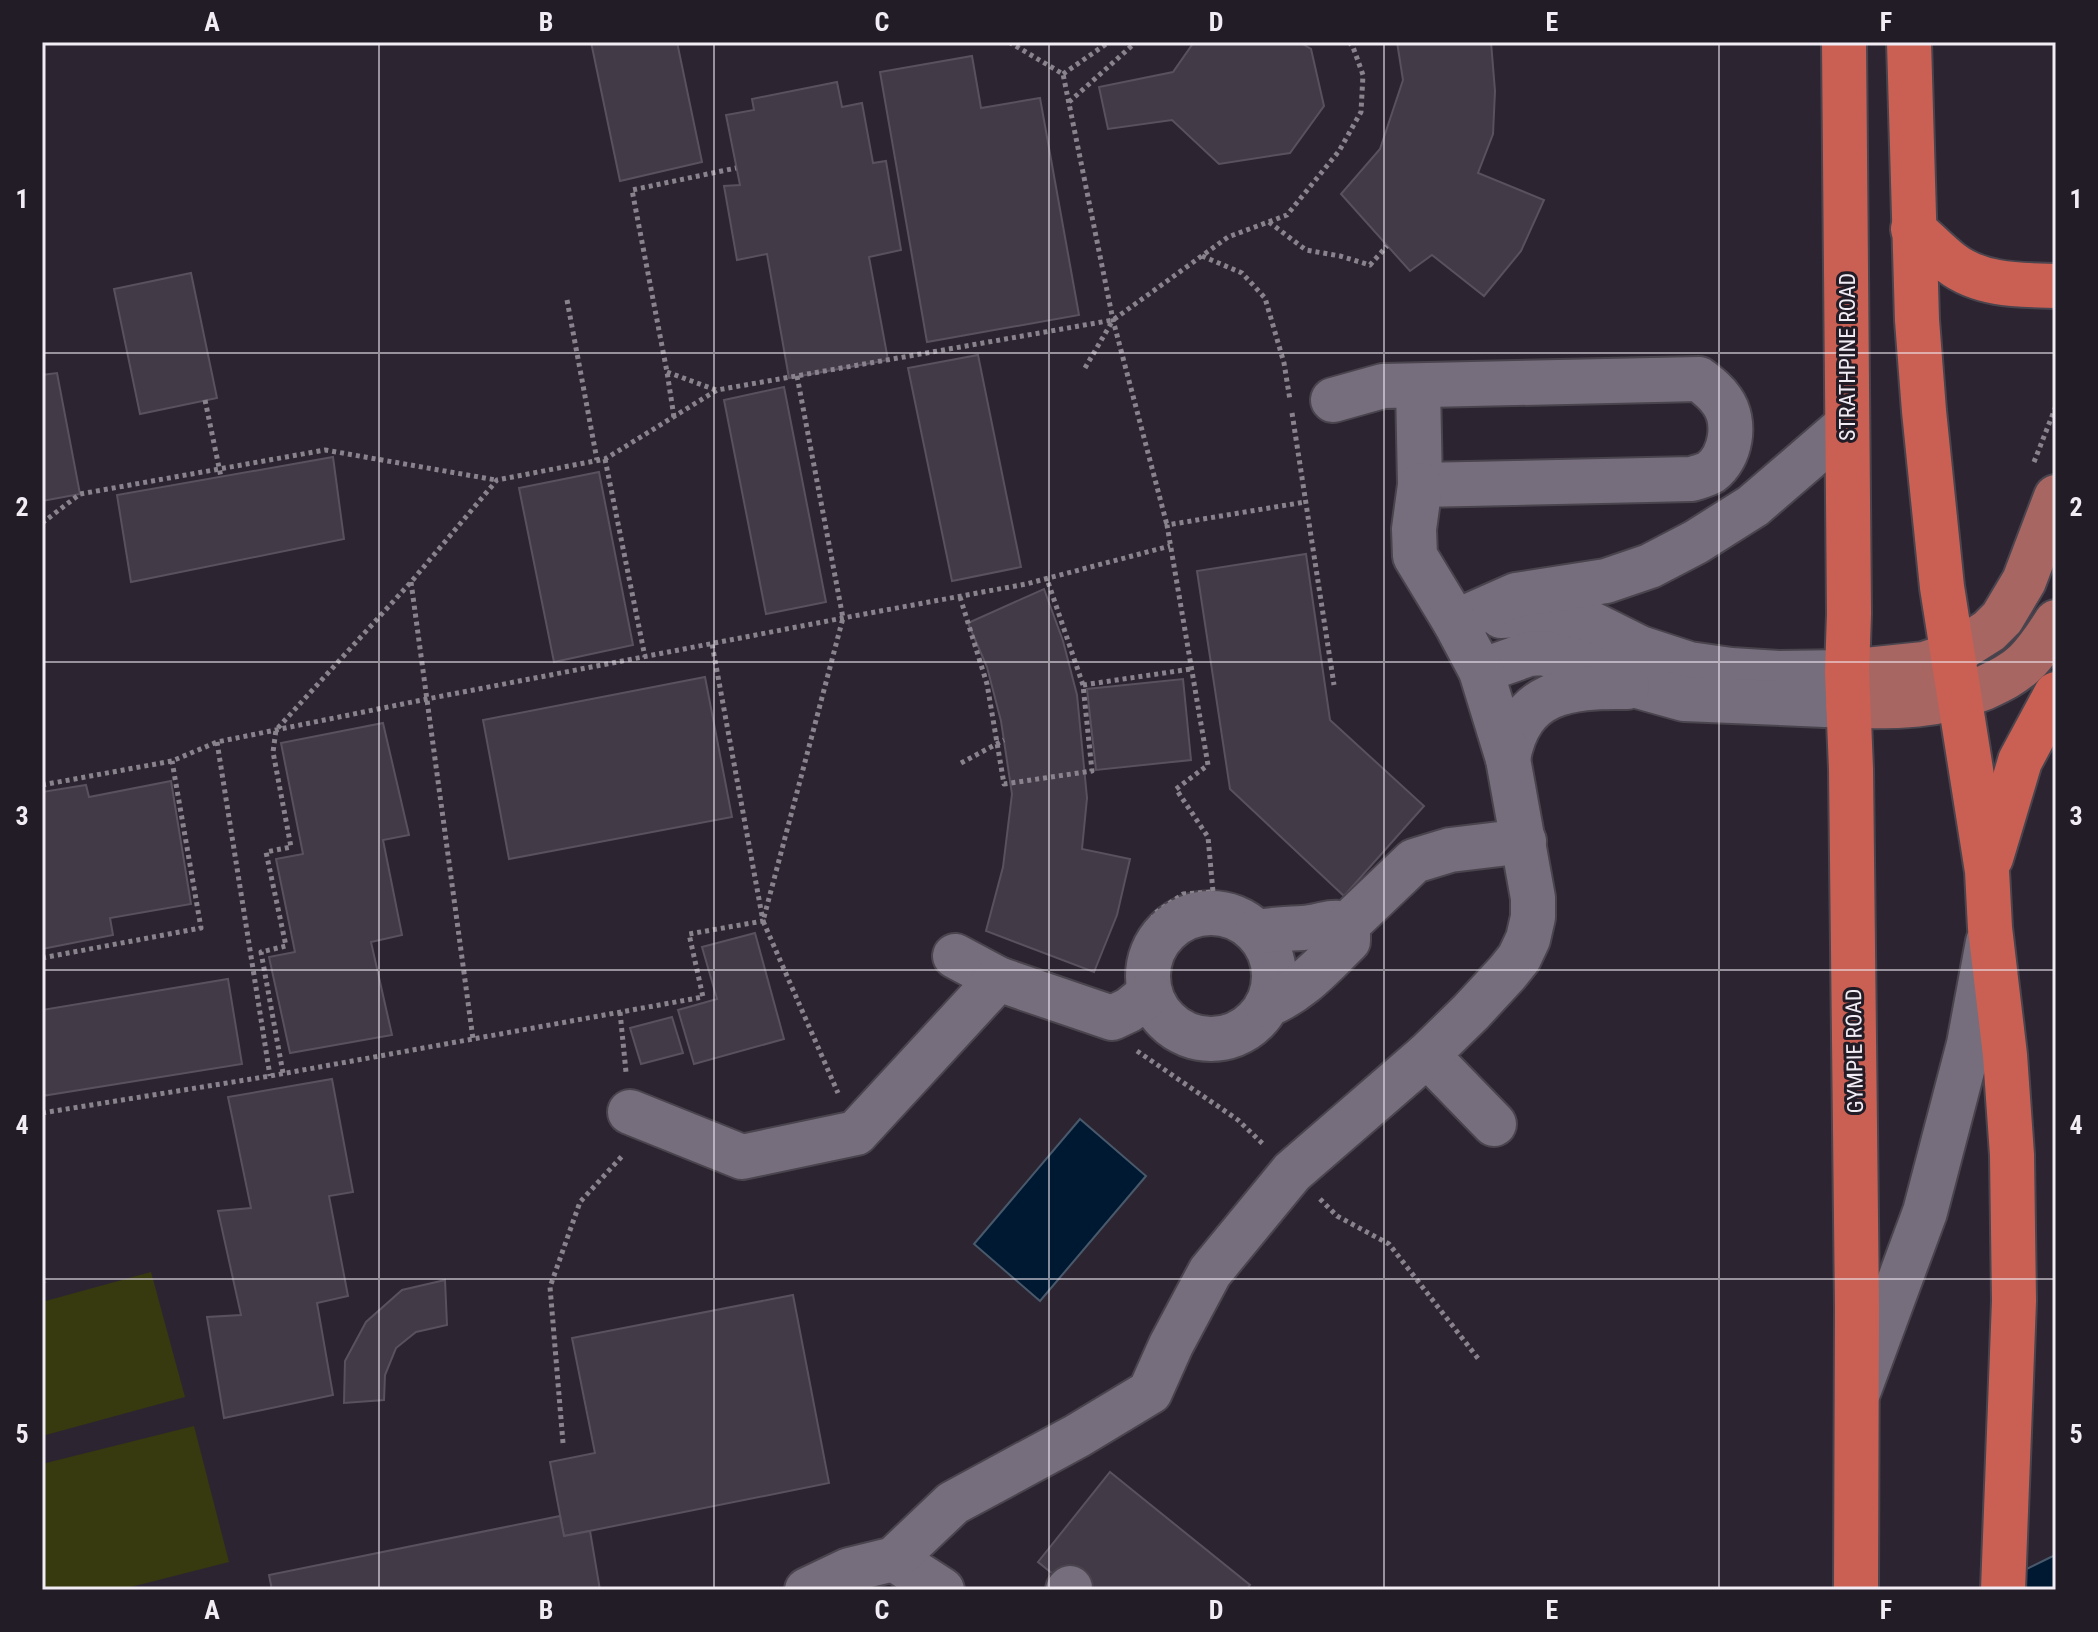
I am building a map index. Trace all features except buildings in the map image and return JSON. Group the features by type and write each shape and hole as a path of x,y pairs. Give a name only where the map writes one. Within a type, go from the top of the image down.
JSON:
{"highway":[{"name":"STRATHPINE ROAD","path":"1844,42 1848,689"},
{"path":"1909,42 1917,320 1951,655"},
{"path":"1913,229 1953,265 1972,275 1998,283 2056,286"},
{"name":"GYMPIE ROAD","path":"1951,655 1987,871 2012,1155 2014,1301 2003,1590"},
{"name":"GYMPIE ROAD","path":"1848,689 1857,1396 1856,1580"},
{"path":"1987,871 2020,761 2056,694"}],"main road":[{"path":"1848,689 1951,655 1989,631 2002,618 2024,581 2056,497"},
{"path":"1848,689 1898,707 1960,698 2001,681 2015,671 2043,642 2056,622"}],"lane":[{"path":"1333,400 1383,386 1699,379 1725,404 1730,442 1724,456 1710,472 1692,479 1420,485"},
{"path":"807,1590 849,1570 894,1559 953,1503 1077,1436 1150,1392 1210,1272 1292,1172 1427,1055 1519,958 1528,939 1533,898 1508,759 1481,671 1415,556 1414,529 1420,485 1418,386"},
{"path":"1455,622 1516,595 1606,581 1661,560 1753,506 1847,425"},
{"path":"1455,622 1542,614 1590,623 1640,648 1689,664 1779,673 1848,689"},
{"path":"1481,671 1529,654 1542,653 1575,661 1641,687 1684,699 1848,689"},
{"path":"1508,759 1519,727 1543,698 1570,690 1641,687"},
{"path":"1267,1005 1288,996 1348,941 1348,924 1414,861 1450,850 1524,841"},
{"path":"1203,913 1222,913 1241,920 1257,932 1269,950 1274,972 1267,1005 1251,1025 1235,1034 1201,1038 1184,1033 1169,1023 1150,993 1149,964 1155,945 1167,929 1184,918 1203,913"},
{"path":"1257,932 1276,928 1305,928 1334,921 1348,924"},
{"name":"GYMPIE ROAD","path":"1857,1396 1925,1212 1969,1044 1990,928"},
{"path":"955,956 998,979 1112,1018 1129,1010 1150,993"},
{"path":"630,1112 742,1157 856,1133 998,979"},
{"path":"1427,1055 1494,1124"},
{"path":"894,1559 942,1590"}],"path":[{"path":"1012,44 1026,42"},
{"path":"1063,74 1109,42"},
{"path":"1069,102 1136,42"},
{"path":"1085,368 1113,320 1228,237 1287,215 1305,194 1339,151 1361,112 1363,75 1349,42"},
{"path":"1012,44 1063,74 1113,320 1167,525"},
{"path":"674,417 632,190 736,168"},
{"path":"1269,222 1306,250 1370,265 1387,246"},
{"path":"1202,256 1242,273 1265,298 1284,363 1334,685"},
{"path":"567,300 597,460"},
{"path":"42,523 80,494 325,450 497,480 605,459 717,390 1113,320"},
{"path":"667,372 717,390"},
{"path":"763,921 843,618 797,376"},
{"path":"205,400 221,477"},
{"path":"605,459 645,657"},
{"path":"283,1073 261,952 286,946 266,852 291,847 273,752 276,730 411,582 497,480"},
{"path":"42,785 172,761 217,742 1047,579 1170,546"},
{"path":"960,597 987,684 1004,784 1092,771 1083,685 1047,579"},
{"path":"411,582 473,1039"},
{"path":"712,644 763,921 856,1133"},
{"path":"1083,685 1191,669"},
{"path":"961,763 1004,740"},
{"path":"217,742 270,1076"},
{"path":"42,958 201,928 172,761"},
{"path":"42,1113 270,1076 703,997 689,934 763,921"},
{"path":"563,1443 550,1287 580,1202 633,1144 620,1012"},
{"path":"42,1275 44,1283"}],"shaded area":[{"path":"151,1272 185,1397 42,1436 42,1302"},
{"path":"194,1426 229,1562 119,1590 42,1590 42,1464"}],"water":[{"path":"1080,1119 1146,1176 1040,1301 974,1244"},
{"path":"2056,1555 2056,1590 1984,1590 2051,1557"}]}
